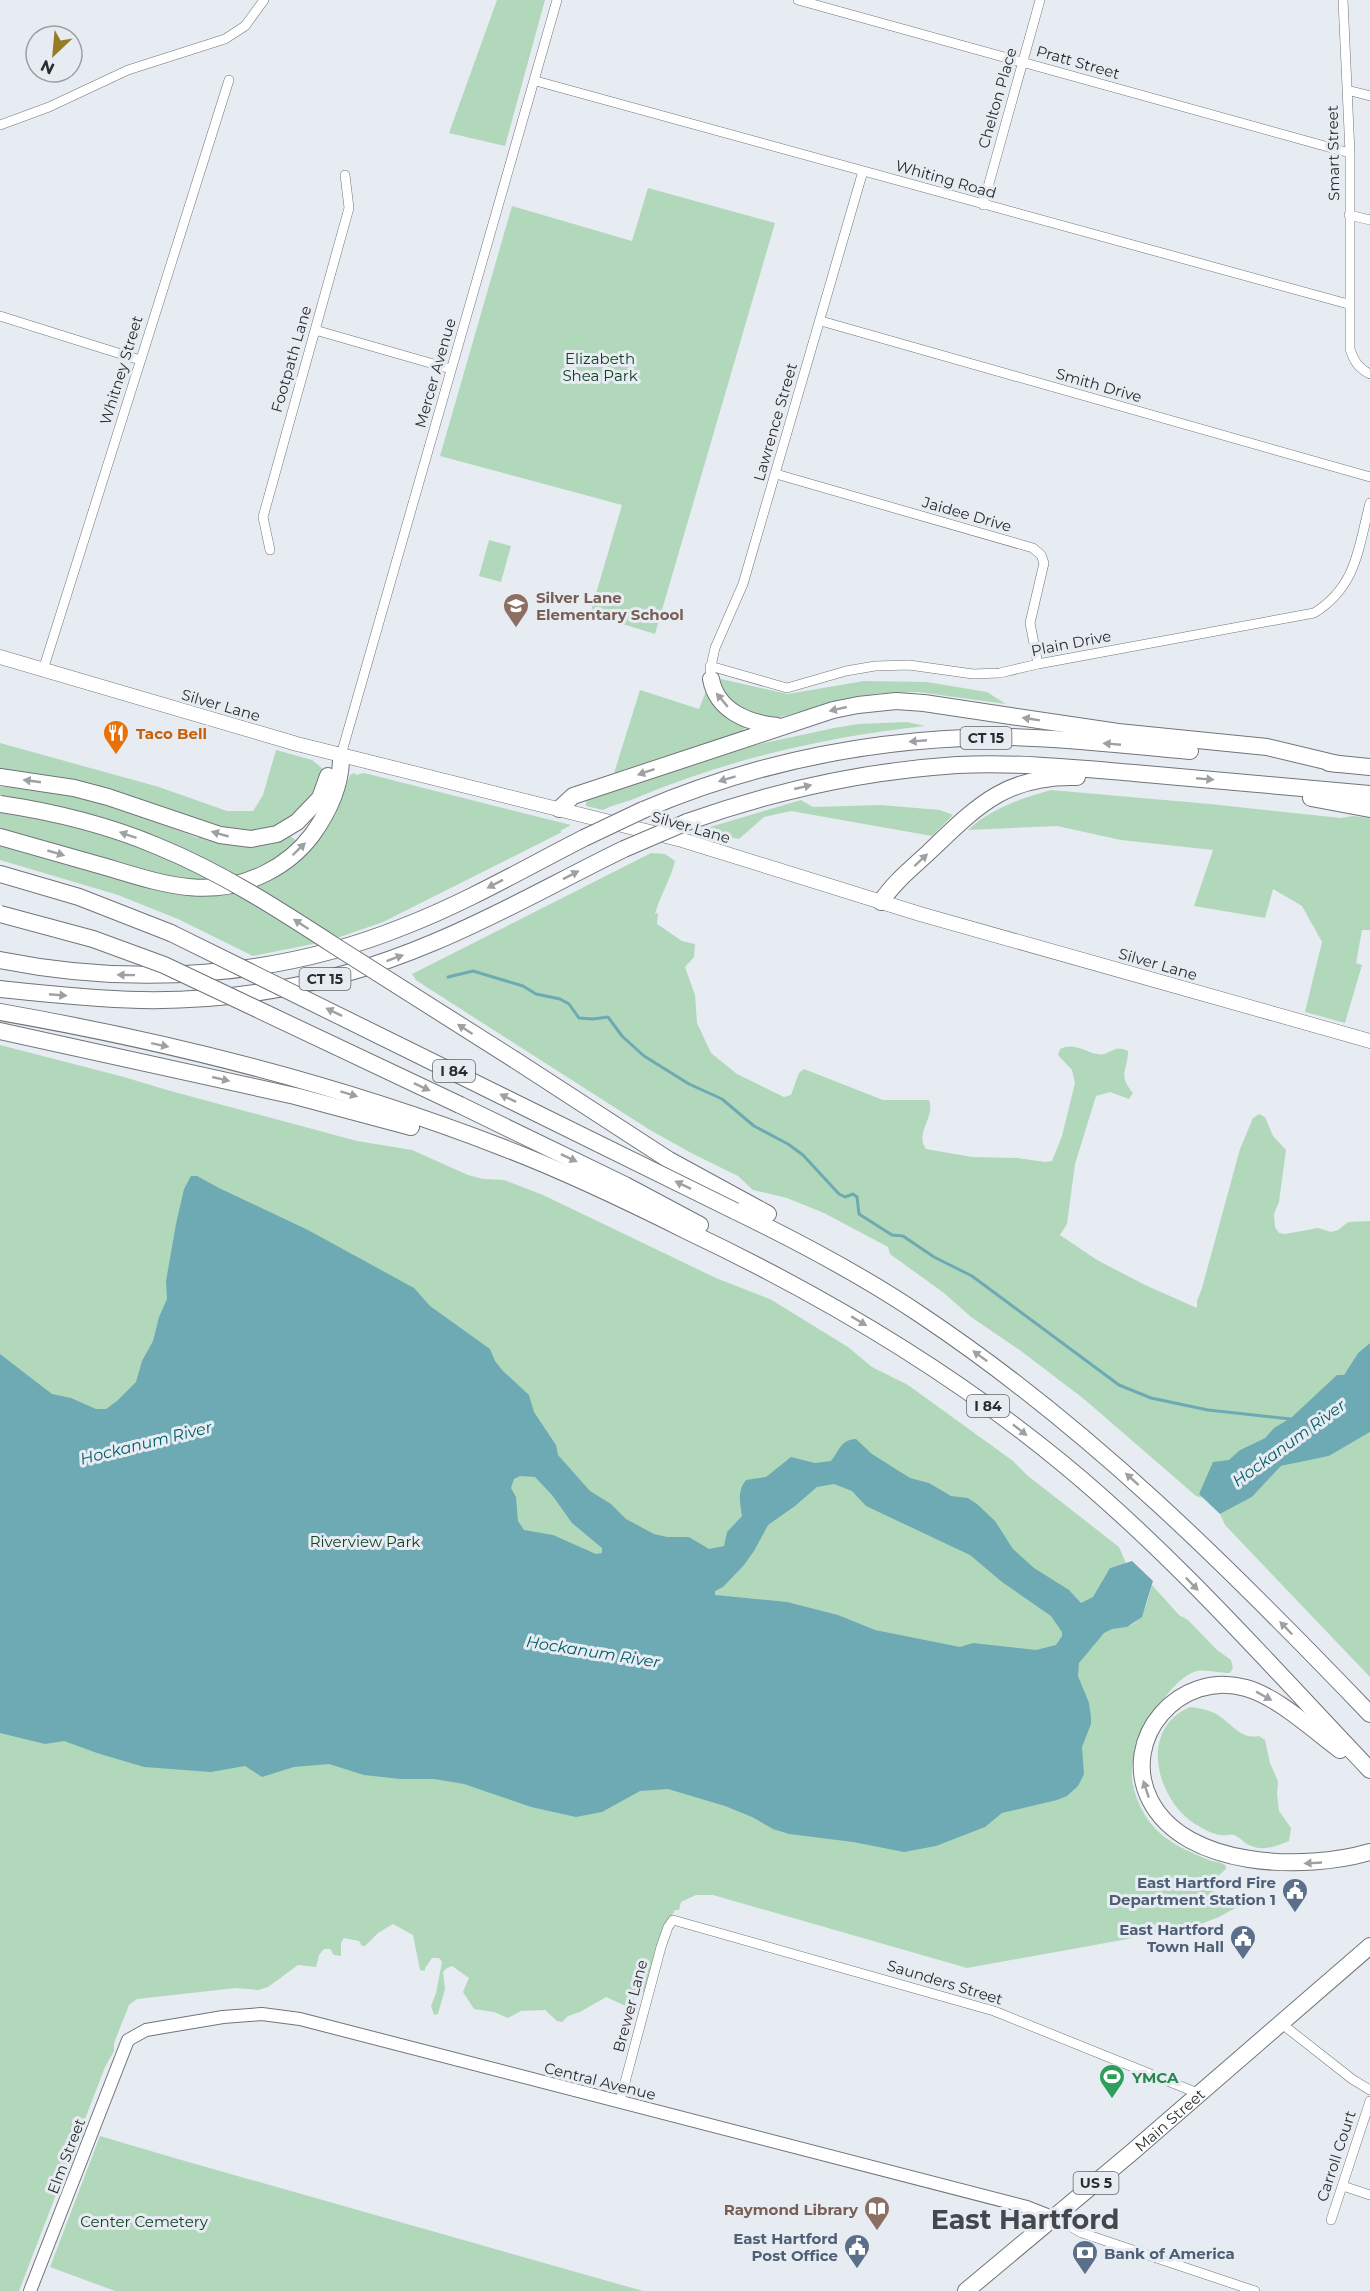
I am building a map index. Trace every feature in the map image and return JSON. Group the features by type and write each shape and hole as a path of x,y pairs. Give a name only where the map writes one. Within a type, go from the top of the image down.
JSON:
{"highway":[{"path":"710,673 718,697 733,712 757,723 781,726"},
{"path":"559,809 573,796 781,726 848,706 881,702 909,702 1100,729 1267,747 1338,764"},
{"name":"CT 15","path":"0,960 63,970 135,975 224,972 293,960 356,944 405,926 643,810 722,781 792,761 863,747 934,739 1045,739 1370,766"},
{"path":"0,777 108,797 220,835 258,839 283,831 309,811 322,794 330,769 341,755"},
{"path":"0,837 170,885 205,889 231,886 279,866 295,854 310,838 332,800 342,772 341,755"},
{"name":"CT 15","path":"0,989 103,999 153,1000 222,997 297,986 366,968 434,943 624,849 687,822 757,799 858,776 926,767 1028,764 1370,794"},
{"path":"881,902 894,885 983,802 1008,789 1037,780 1064,777 1124,781 1179,777"},
{"path":"1231,782 1370,809"},
{"path":"0,804 60,815 114,830 176,854 217,874 276,908 738,1205"},
{"name":"I 84","path":"0,874 79,897 171,933 738,1205 868,1282 978,1355 1101,1452 1236,1577 1370,1714"},
{"path":"0,914 81,935 151,960 460,1105 651,1198 733,1244 808,1292"},
{"name":"I 84","path":"0,1012 176,1048 266,1070 408,1114 507,1149 568,1175 668,1221 808,1292 883,1335 946,1377 1018,1428 1075,1474 1190,1581 1370,1771"},
{"path":"0,1031 250,1085 370,1114 453,1138 507,1149"},
{"path":"1370,1771 1269,1699 1248,1688 1230,1685 1200,1687 1171,1702 1151,1727 1142,1757 1145,1786 1155,1808 1177,1830 1205,1846 1245,1858 1291,1863 1328,1862 1370,1852"},
{"name":"Main Street","path":"972,2289 1370,1946"}],"main road":[{"name":"Silver Lane","path":"0,657 251,731 682,840 881,902 1370,1041"}],"street":[{"path":"0,125 49,107 128,70 225,39 245,26 264,0"},
{"name":"Mercer Avenue","path":"341,755 558,0"},
{"name":"Pratt Street","path":"798,0 1350,153"},
{"name":"Chelton Place","path":"983,205 1040,0"},
{"name":"Smart Street","path":"1343,0 1350,153 1348,304 1350,349 1354,361 1362,371 1370,374"},
{"name":"Whitney Street","path":"43,670 229,80"},
{"name":"Whiting Road","path":"536,81 1348,304"},
{"path":"1347,90 1370,96"},
{"name":"Lawrence Street","path":"710,673 715,648 743,584 863,171"},
{"name":"Footpath Lane","path":"270,550 263,517 349,208 345,175"},
{"path":"1349,215 1370,220"},
{"path":"0,316 140,360"},
{"name":"Smith Drive","path":"820,321 1370,477"},
{"path":"315,330 452,369"},
{"name":"Jaidee Drive","path":"776,474 1033,548 1041,555 1044,563 1030,623 1038,664"},
{"name":"Plain Drive","path":"710,673 787,688 846,671 875,666 909,665 973,674 1000,673 1314,613 1336,596 1351,573 1370,503"},
{"name":"Saunders Street","path":"673,1920 994,2011 1200,2094"},
{"name":"Brewer Lane","path":"620,2101 661,1947 673,1920"},
{"name":"Central Avenue","path":"134,2035 146,2030 223,2017 281,2015 1027,2207 1055,2218"},
{"path":"1281,2024 1352,2079 1370,2090"},
{"name":"Elm Street","path":"30,2291 121,2055 128,2040 134,2035"},
{"name":"Carroll Court","path":"1330,2220 1370,2101"},
{"path":"1342,2186 1370,2195"},
{"path":"1055,2218 1082,2233 1255,2291"}],"green space":[{"path":"497,0 545,0 505,146 449,133"},
{"name":"Elizabeth Shea Park","path":"648,188 775,223 655,634 590,614 622,505 440,456 512,206 632,241"},
{"path":"489,540 511,546 501,582 479,576"},
{"path":"721,679 788,694 864,681 927,682 987,692 1006,704 918,692 882,693 853,697 773,719 757,716 726,701 719,683"},
{"path":"640,690 699,709 706,691 747,726 742,731 614,773"},
{"path":"907,722 925,726 814,743 706,772 603,810 586,806 586,796 708,755 858,724"},
{"path":"0,743 159,787 227,811 253,811 263,795 276,750 312,760 324,770 316,792 286,824 249,834 0,771"},
{"path":"354,773 356,775 364,773 571,825 560,831 562,832 383,922 337,938 253,885 318,839 335,815 350,775"},
{"path":"0,787 51,791 101,803 198,838 198,834 282,839 290,836 297,841 276,860 238,876 194,853 147,833 0,796"},
{"path":"1051,790 1341,818 1353,816 1370,818 1370,930 1362,930 1356,963 1362,965 1345,1023 1305,1012 1322,942 1302,906 1273,889 1265,918 1194,906 1213,850 1121,840 1057,826 968,830 996,810"},
{"path":"801,800 813,807 881,805 940,810 953,815 932,836 791,811 764,817 739,839 719,835 711,839 693,832"},
{"path":"0,811 47,819 132,844 213,879 202,881 161,876 0,829"},
{"path":"0,843 235,891 318,943 253,956 178,919 118,895 0,860"},
{"path":"651,853 665,854 675,861 655,914 658,913 657,924 682,941 695,944 694,957 685,967 695,995 697,1023 711,1053 737,1074 784,1097 791,1095 799,1073 804,1069 883,1100 929,1100 930,1112 922,1137 926,1149 972,1157 1017,1158 1045,1162 1052,1161 1062,1136 1075,1083 1072,1070 1058,1055 1060,1049 1069,1046 1097,1054 1105,1054 1115,1049 1128,1051 1124,1076 1133,1093 1129,1099 1110,1092 1096,1096 1075,1164 1067,1224 1060,1235 1097,1260 1197,1308 1197,1301 1240,1149 1253,1118 1259,1114 1265,1117 1273,1136 1286,1150 1279,1202 1274,1214 1275,1227 1279,1233 1318,1228 1331,1232 1338,1230 1348,1222 1370,1221 1370,1343 1358,1353 1344,1375 1292,1417 1274,1428 1265,1438 1240,1450 1199,1493 1203,1498 1196,1496 1084,1399 1021,1351 971,1317 944,1293 890,1254 888,1247 824,1213 787,1198 753,1190 738,1176 650,1130 428,988 416,980 412,974"},
{"name":"Riverview Park","path":"0,1045 357,1141 412,1150 468,1175 483,1179 504,1180 543,1195 716,1278 770,1299 848,1347 872,1367 908,1385 1013,1461 1028,1476 1119,1547 1126,1563 1110,1568 1118,1628 1133,1624 1142,1614 1152,1585 1179,1615 1188,1620 1217,1650 1231,1660 1233,1668 1230,1673 1194,1672 1173,1688 1145,1729 1134,1758 1132,1777 1140,1806 1158,1831 1171,1842 1186,1850 1226,1866 1226,1869 1218,1876 1207,1877 1193,1886 1248,1901 1219,1917 1167,1937 1166,1932 967,1968 713,1895 696,1895 681,1902 679,1910 675,1910 659,1940 646,1993 634,1990 634,2000 628,2007 606,1997 568,2016 562,2022 557,2021 545,2010 521,2011 508,2018 494,2012 474,2009 463,1992 469,1978 452,1966 443,1972 445,1989 438,2014 434,2015 431,2006 442,1962 439,1958 432,1958 425,1971 420,1970 413,1935 393,1924 378,1933 365,1946 362,1946 359,1941 344,1938 341,1943 341,1956 334,1955 330,1949 324,1949 319,1955 316,1967 298,1965 268,1987 258,1990 236,1988 137,1999 129,2005 114,2043 114,2051 105,2067 19,2291 0,2291"},
{"path":"1370,1432 1370,1677 1225,1525 1220,1514 1252,1497 1281,1466 1329,1456"},
{"path":"1190,1707 1212,1712 1247,1736 1259,1736 1265,1740 1270,1763 1278,1781 1279,1811 1291,1828 1289,1841 1270,1847 1254,1847 1234,1835 1207,1831 1181,1813 1170,1798 1163,1782 1158,1764 1158,1747 1163,1731 1174,1717"},
{"name":"Center Cemetery","path":"100,2136 643,2291 115,2291 50,2267"}],"water":[{"name":"Hockanum River","path":"191,1176 197,1176 308,1230 414,1288 430,1306 490,1349 502,1370 529,1395 534,1412 556,1445 558,1455 590,1491 611,1504 626,1519 654,1534 667,1537 689,1537 709,1549 724,1546 727,1532 742,1516 740,1493 746,1480 766,1477 791,1457 815,1463 831,1461 843,1444 856,1439 872,1454 910,1478 929,1483 951,1496 968,1498 977,1504 995,1521 1013,1549 1034,1568 1069,1590 1081,1603 1093,1597 1110,1568 1132,1561 1153,1581 1142,1617 1127,1627 1112,1629 1104,1633 1079,1663 1078,1676 1089,1703 1091,1724 1082,1747 1084,1774 1078,1786 1067,1796 1002,1813 985,1827 936,1846 904,1852 853,1842 789,1834 773,1829 725,1806 668,1789 640,1791 602,1812 576,1817 531,1807 464,1784 434,1779 400,1779 364,1775 329,1764 294,1767 262,1777 245,1766 211,1772 144,1767 64,1741 45,1744 0,1733 0,1354 52,1394 71,1398 96,1409 106,1409 117,1401 136,1382 167,1299 166,1281 184,1189","holes":["520,1476 535,1477 552,1495 572,1523 602,1548 602,1553 596,1554 553,1535 524,1530 518,1521 516,1497 511,1488 514,1479","834,1484 852,1491 866,1506 970,1555 1002,1582 1051,1616 1062,1632 1056,1645 1036,1650 973,1643 960,1647 875,1630 838,1615 787,1602 715,1595 715,1591 723,1587 744,1565 768,1525 817,1487"]},
{"name":"Hockanum River","path":"1370,1343 1370,1432 1329,1456 1281,1466 1252,1497 1220,1514 1199,1494 1213,1462 1229,1460 1240,1450 1265,1438 1274,1428 1292,1417 1337,1375 1344,1375 1358,1353"}],"waterway":[{"path":"448,977 473,971 523,986 536,994 560,999 569,1004 579,1018 608,1017 622,1036 644,1056 689,1084 722,1099 754,1126 788,1144 803,1155 839,1194 845,1197 853,1194 857,1197 859,1214 892,1235 903,1236 934,1257 972,1276 1119,1385 1151,1398 1208,1410 1291,1419"}],"place":[{"name":"Silver Lane Elementary School","path":"516,629"},
{"name":"Taco Bell","path":"116,756"},
{"name":"East Hartford Fire Department Station 1","path":"1295,1914"},
{"name":"East Hartford Town Hall","path":"1243,1961"},
{"name":"YMCA","path":"1112,2100"},
{"name":"Raymond Library","path":"877,2232"},
{"name":"East Hartford Post Office","path":"857,2270"},
{"name":"Bank of America","path":"1085,2276"}],"district":[{"name":"East Hartford","path":"1025,2219"}]}
